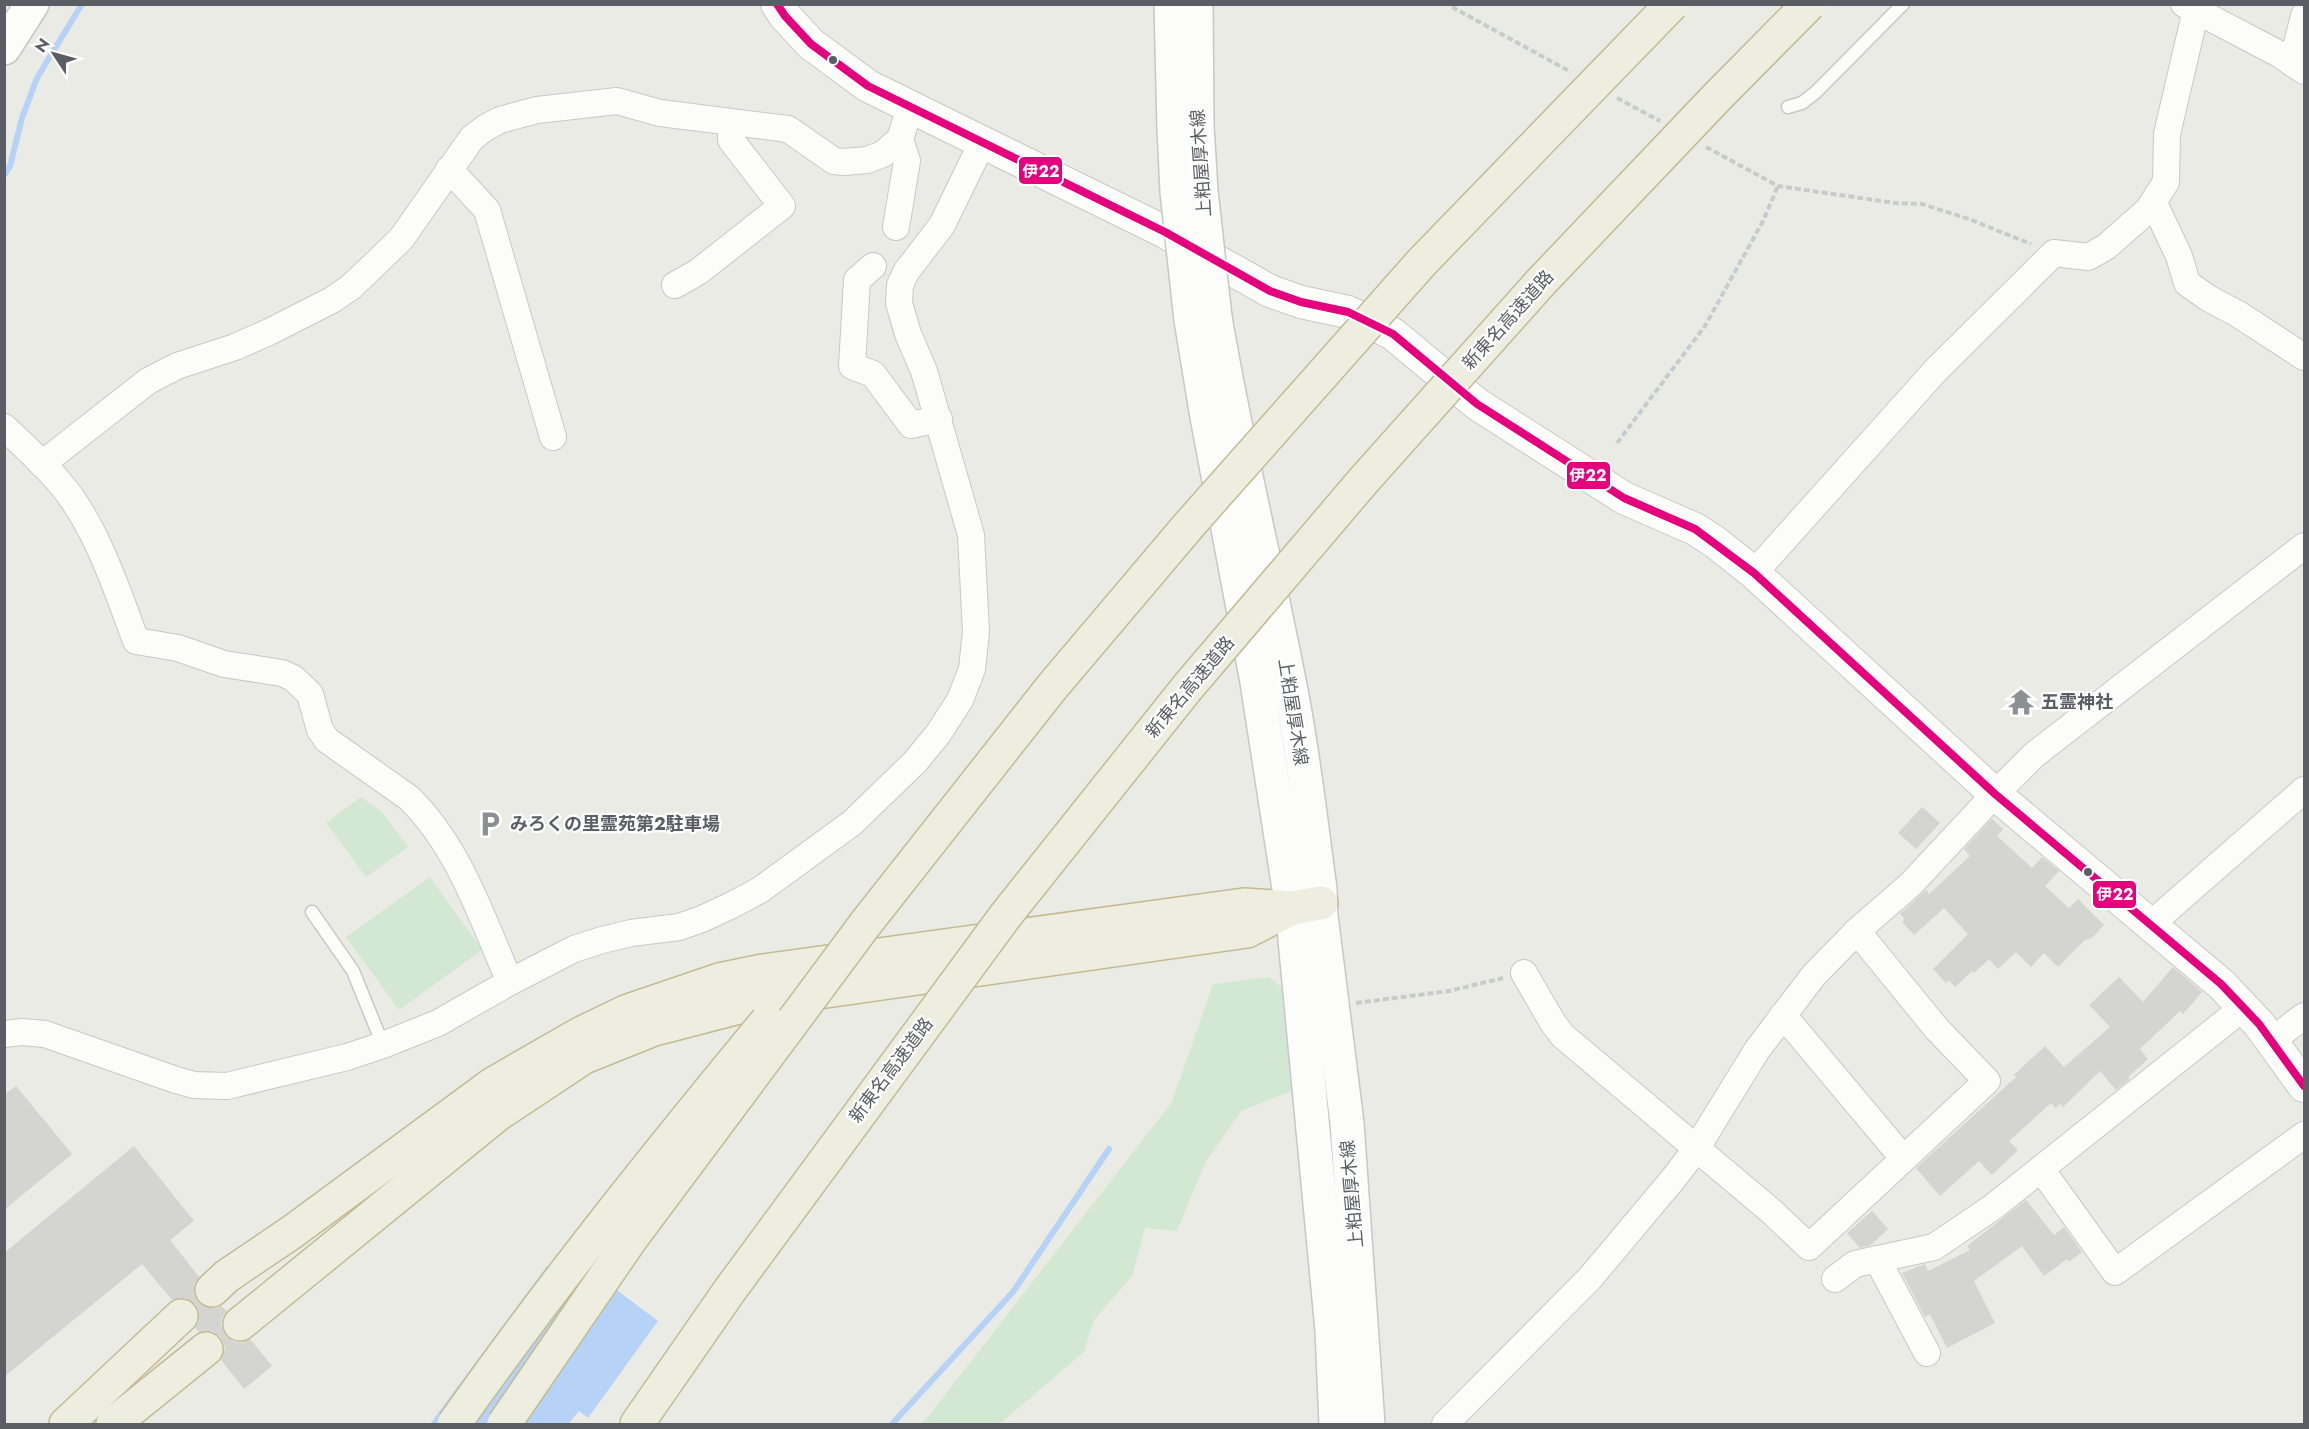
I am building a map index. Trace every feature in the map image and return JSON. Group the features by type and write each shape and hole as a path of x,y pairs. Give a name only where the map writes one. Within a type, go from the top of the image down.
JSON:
{"highway":[{"path":"454,1425 561,1276 634,1183 913,844 1052,687 1190,524 1422,262 1672,4"},
{"name":"新東名高速道路","path":"638,1425 730,1290 1006,915 1187,688 1364,480 1533,291 1718,96 1809,4"},
{"path":"504,1425 630,1240 866,923 1052,687"},
{"path":"240,1324 498,1113 584,1058 654,1029 770,999 865,971 1245,918 1306,906"},
{"path":"212,1290 226,1276 292,1232 493,1084 580,1034 628,1011 719,980 763,970 865,971"},
{"path":"647,1425 730,1290"},
{"path":"66,1425 182,1316"},
{"path":"113,1425 206,1349"}],"main road":[{"path":"4,48 32,4"},
{"name":"上粕屋厚木線","path":"1171,4 1186,127 1201,190 1203,319 1229,406 1262,548 1292,694 1336,1425"},
{"name":"上粕屋厚木線","path":"1186,127 1196,4"},
{"name":"上粕屋厚木線","path":"1306,906 1347,1123 1368,1425"}],"street":[{"path":"777,4 784,16 811,44 839,67 868,86 1165,232 1270,291 1300,302 1348,312 1393,334 1477,404 1624,498 1695,529 1715,542 1754,573 1995,794 2221,984 2244,1007 2304,1086"},
{"path":"1754,573 1935,370 2054,253 2088,257 2106,247 2154,203 2166,182 2167,134 2190,7 2298,67 2304,16"},
{"path":"42,464 148,381 177,366 235,347 269,332 332,300 351,287 401,239 472,138 500,120 537,110 617,101 660,113 788,129 834,161 843,162 867,160 882,154 900,139 910,108"},
{"path":"675,285 698,272 782,206 731,140 731,122"},
{"path":"896,227 907,161 900,139"},
{"path":"4,1034 22,1032 45,1034 176,1080 210,1087 238,1083 347,1057 438,1023 510,982 574,950 603,940 702,919 760,890 852,823 909,769 938,734 960,700 972,669 976,632 971,535 939,419 899,303 900,285 906,273 942,225 982,143"},
{"path":"449,169 487,210 553,437"},
{"path":"2154,203 2180,255 2187,283 2304,357"},
{"path":"873,266 857,280 852,366 873,374 911,425 939,419"},
{"path":"4,427 62,484 92,534 136,641 178,648 217,662 282,673 293,678 310,694 314,703 316,720 327,740 409,798 420,809 466,879 510,982"},
{"path":"1445,1425 1590,1278 1674,1178 1696,1149 1757,1050 1814,975 1857,931 1911,884 2034,755 2304,546"},
{"path":"2151,924 2304,790"},
{"path":"1524,973 1563,1036 1771,1210 1809,1247 1987,1081 1936,1028 1857,931"},
{"path":"1835,1279 1855,1264 1934,1246 1993,1207 2244,1007"},
{"path":"1783,1015 1903,1158"},
{"path":"2271,1041 2304,1016"},
{"path":"2041,1169 2115,1272 2304,1135"},
{"path":"1877,1259 1927,1353"}],"lane":[{"path":"1788,107 1802,103 1816,92 1903,4"},
{"path":"312,912 353,971 383,1045"}],"path":[{"path":"1452,7 1574,74"},
{"path":"1615,96 1666,124"},
{"path":"1696,141 1778,186 1895,203 1923,204 1969,219 2054,253"},
{"path":"1617,443 1706,326 1763,221 1778,186"},
{"path":"1350,1004 1449,991 1524,973"}],"green space":[{"path":"361,797 382,812 408,847 366,877 326,823"},
{"path":"430,877 482,950 399,1010 346,937"},
{"path":"1269,977 1289,993 1296,1089 1241,1111 1205,1163 1177,1231 1145,1228 1132,1276 1094,1320 1084,1352 1002,1422 994,1424 920,1424 927,1418 1172,1102 1213,984"}],"water":[{"path":"547,1266 586,1267 658,1321 588,1418 579,1411 568,1424 430,1424"}],"building":[{"path":"1922,807 1940,823 1916,849 1898,833"},
{"path":"1992,819 2003,829 1997,836 2032,868 2042,857 2059,871 2045,886 2069,908 2078,899 2104,925 2058,967 2044,953 2031,967 2016,952 1998,969 1989,959 1955,987 1949,980 1946,983 1933,969 1968,934 1944,908 1914,935 1902,922 1905,919 1900,914 1926,890 1929,894 1970,856 1964,849"},
{"path":"2173,967 2202,992 2183,1014 2180,1011 2140,1049 2148,1059 2128,1077 2130,1079 2116,1090 2100,1071 2063,1107 2060,1104 2056,1108 2051,1103 2009,1141 2018,1150 1992,1175 1979,1161 1940,1196 1916,1168 2016,1077 2014,1075 2045,1046 2064,1067 2110,1027 2089,1005 2119,977 2143,1002"},
{"path":"16,1086 72,1154 4,1210 4,1095"},
{"path":"134,1146 194,1221 170,1240 199,1277 194,1285 194,1294 198,1302 207,1308 221,1306 227,1311 222,1318 221,1326 226,1336 234,1342 242,1343 250,1339 272,1366 244,1389 221,1360 225,1347 221,1338 212,1331 199,1332 195,1328 199,1321 199,1312 195,1304 186,1298 172,1300 142,1264 4,1377 4,1253"},
{"path":"2026,1200 2054,1235 2064,1227 2082,1252 2069,1262 2067,1259 2044,1276 2022,1246 1974,1281 1995,1323 1947,1348 1930,1314 1925,1317 1902,1273 1925,1264 1928,1271 1970,1250 1967,1246"},
{"path":"1872,1211 1888,1229 1871,1245 1860,1248 1847,1233"}],"waterway":[{"path":"4,175 10,166 22,118 37,78 82,4"},
{"path":"892,1424 1013,1292 1109,1149"}],"transit line":[{"name":"伊22","path":"777,4 811,44 868,86 1165,232 1270,291 1301,302 1348,312 1393,334 1477,404 1624,498 1695,529 1754,573 1995,794 2221,984 2259,1024 2304,1086"}],"place":[{"name":"五霊神社","path":"2021,702"},
{"name":"みろくの里霊苑第2駐車場","path":"490,824"}]}
